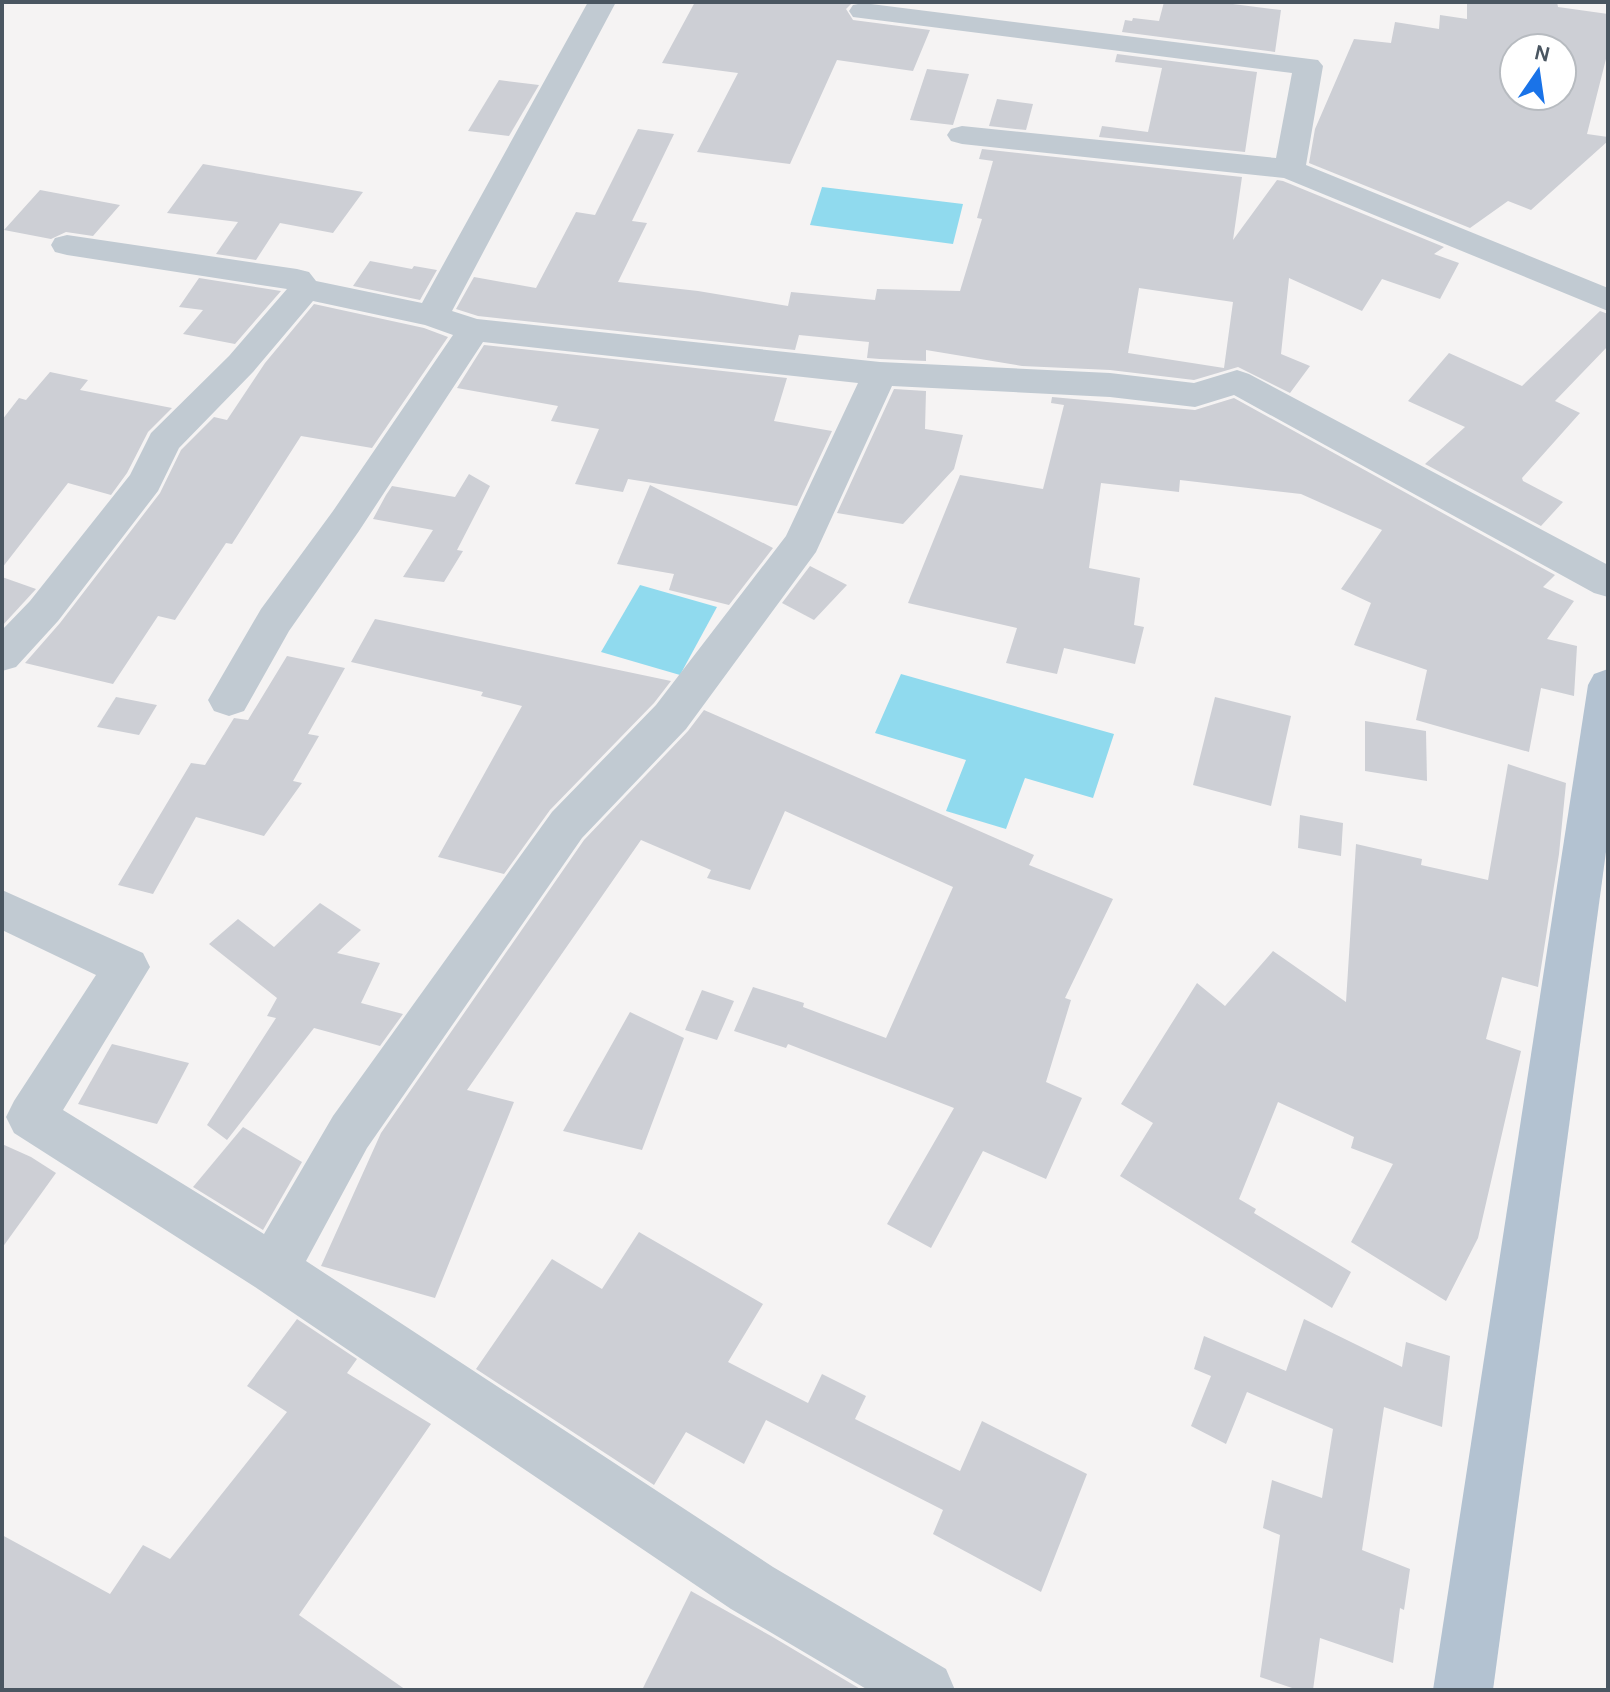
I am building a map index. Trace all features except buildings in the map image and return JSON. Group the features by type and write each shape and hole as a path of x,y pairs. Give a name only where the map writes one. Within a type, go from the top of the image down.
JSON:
{"main road":[{"path":"1463,1690 1608,685"}],"street":[{"path":"432,316 602,2"},
{"path":"863,11 1308,66 1290,169"},
{"path":"962,135 1290,169 1608,300"},
{"path":"67,245 297,279 305,289 432,316 474,330 880,374 1110,385 1195,395 1237,382 1608,583"},
{"path":"2,656 44,611 145,482 164,442 241,364 305,289"},
{"path":"229,700 275,620 346,521 474,330"},
{"path":"273,1269 350,1132 567,825 671,717 802,542 880,374"},
{"path":"2,909 127,967 31,1117 273,1269 752,1588 925,1690"}],"water":[{"path":"822,187 963,204 953,244 810,225"},
{"path":"640,585 717,607 680,675 601,652"},
{"path":"901,674 1114,734 1093,798 1025,778 1006,829 946,811 966,760 875,733"}]}
